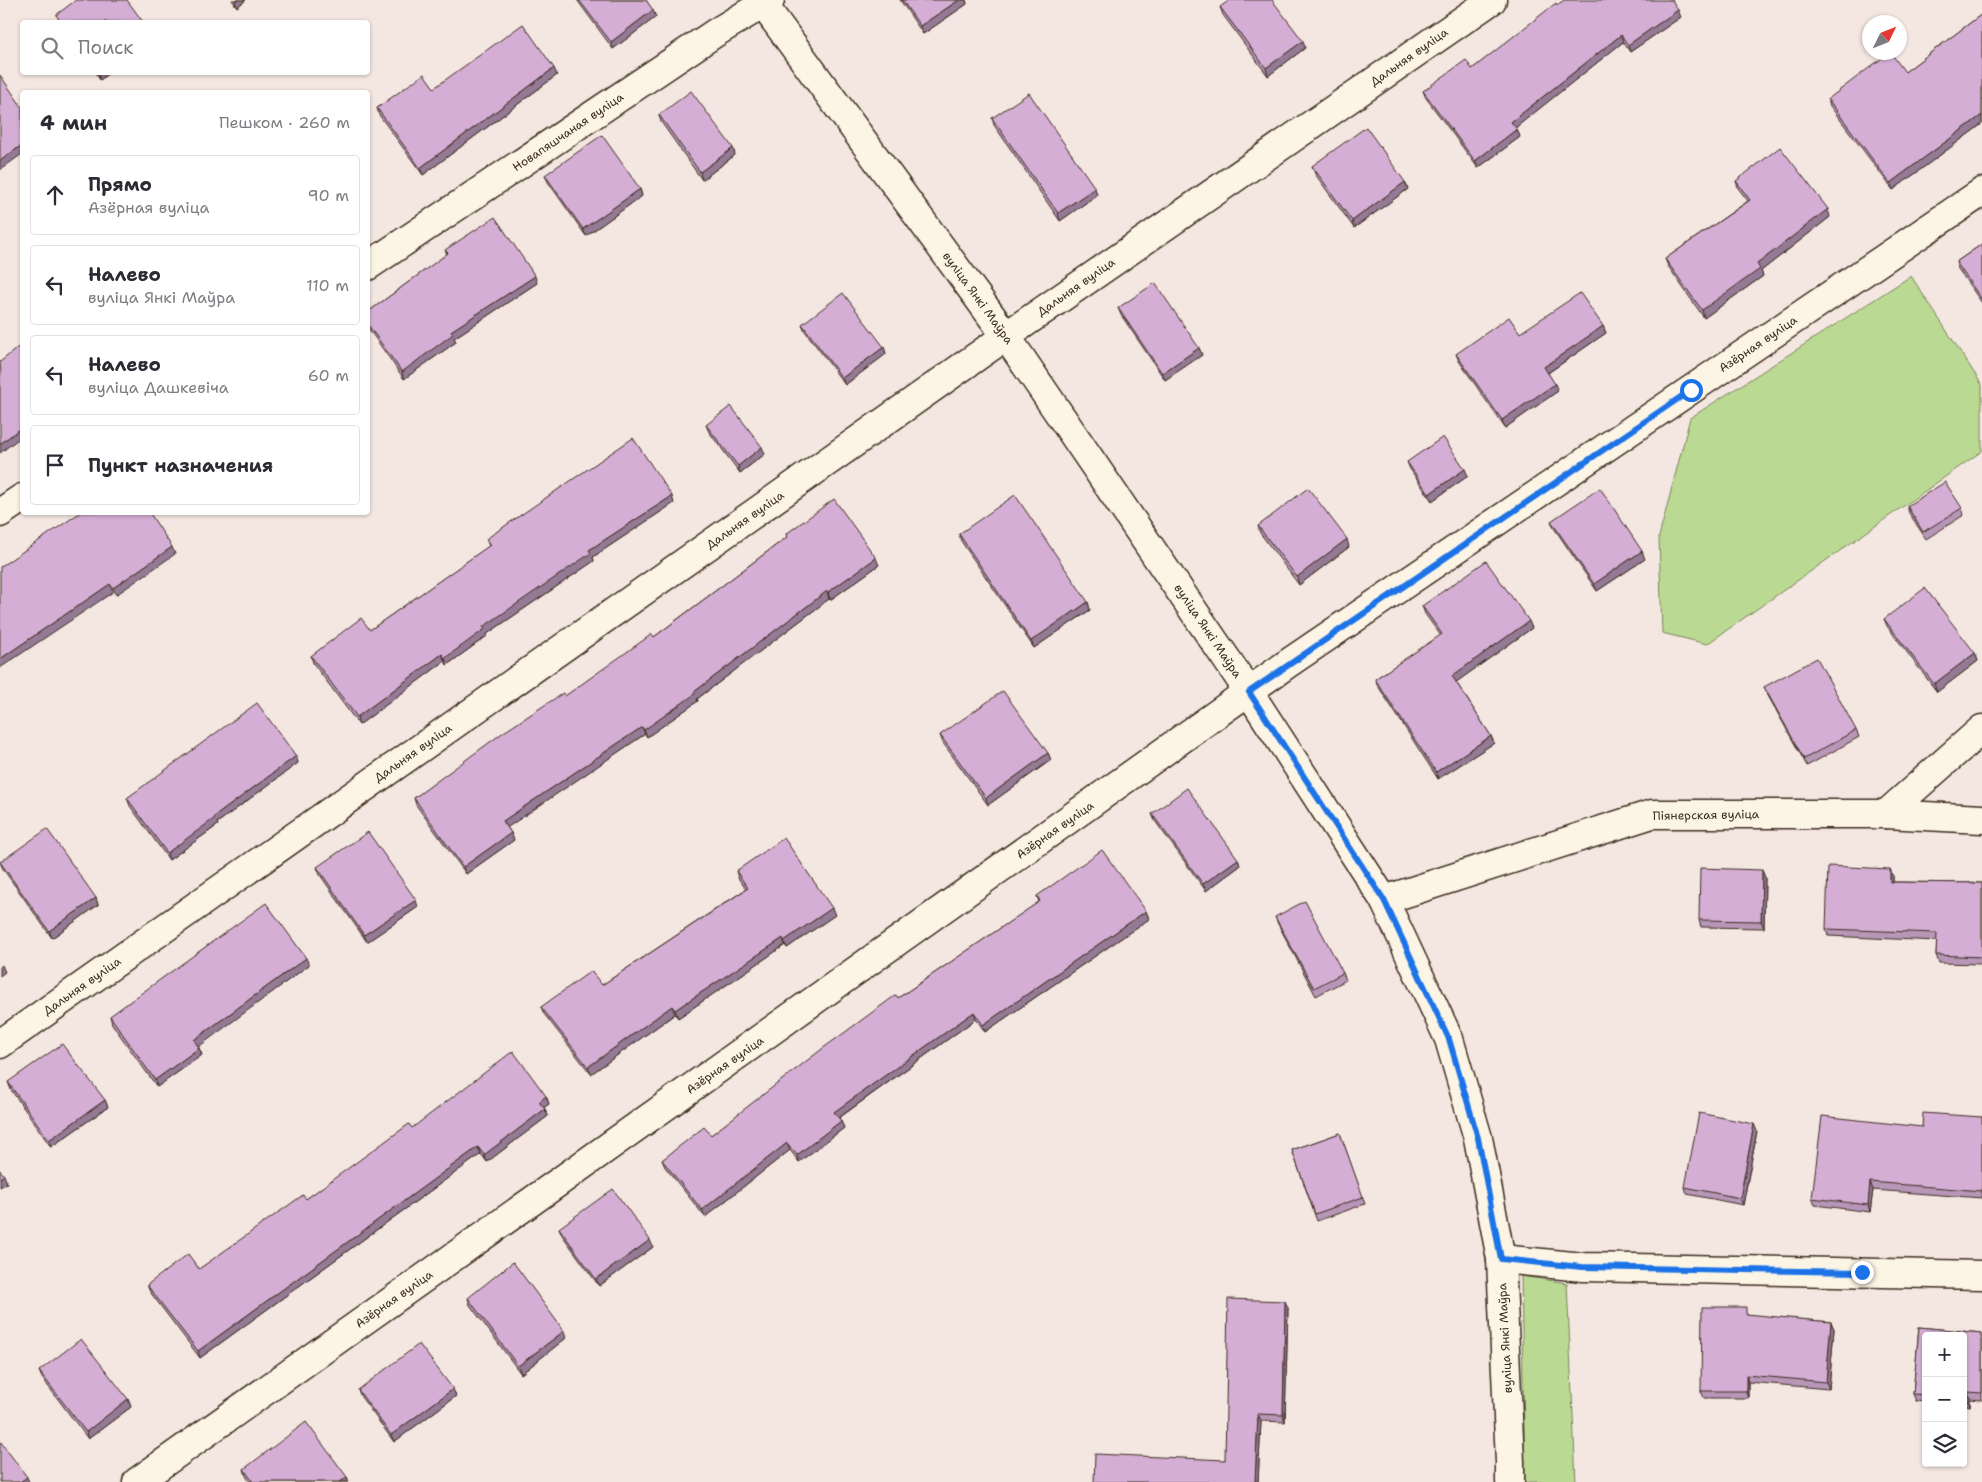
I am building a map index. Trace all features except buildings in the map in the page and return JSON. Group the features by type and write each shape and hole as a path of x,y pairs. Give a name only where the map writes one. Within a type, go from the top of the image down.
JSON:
{"street":[{"name":"Дальняя вуліца","path":"0,1044 1006,336 1492,0"},
{"name":"вуліца Янкі Маўра","path":"764,1 1006,336 1249,692 1384,900 1449,1039 1478,1138 1501,1259 1510,1482"},
{"name":"Новапяшчаная вуліца","path":"370,265 764,1"},
{"name":"Азёрная вуліца","path":"137,1482 1249,692 1982,192"},
{"path":"0,513 20,499"},
{"path":"1886,814 1982,728"},
{"name":"Піянерская вуліца","path":"1384,900 1652,814 1886,814 1982,819"},
{"path":"1501,1259 1582,1267 1982,1275"}],"green space":[{"path":"1911,276 1982,385 1982,451 1707,644 1662,633 1659,537 1690,418"},
{"path":"1521,1276 1567,1283 1576,1482 1525,1482"}],"route":[{"path":"1691,390 1287,664 1249,692 1384,900 1449,1039 1478,1138 1501,1259 1582,1267 1862,1272"}]}
